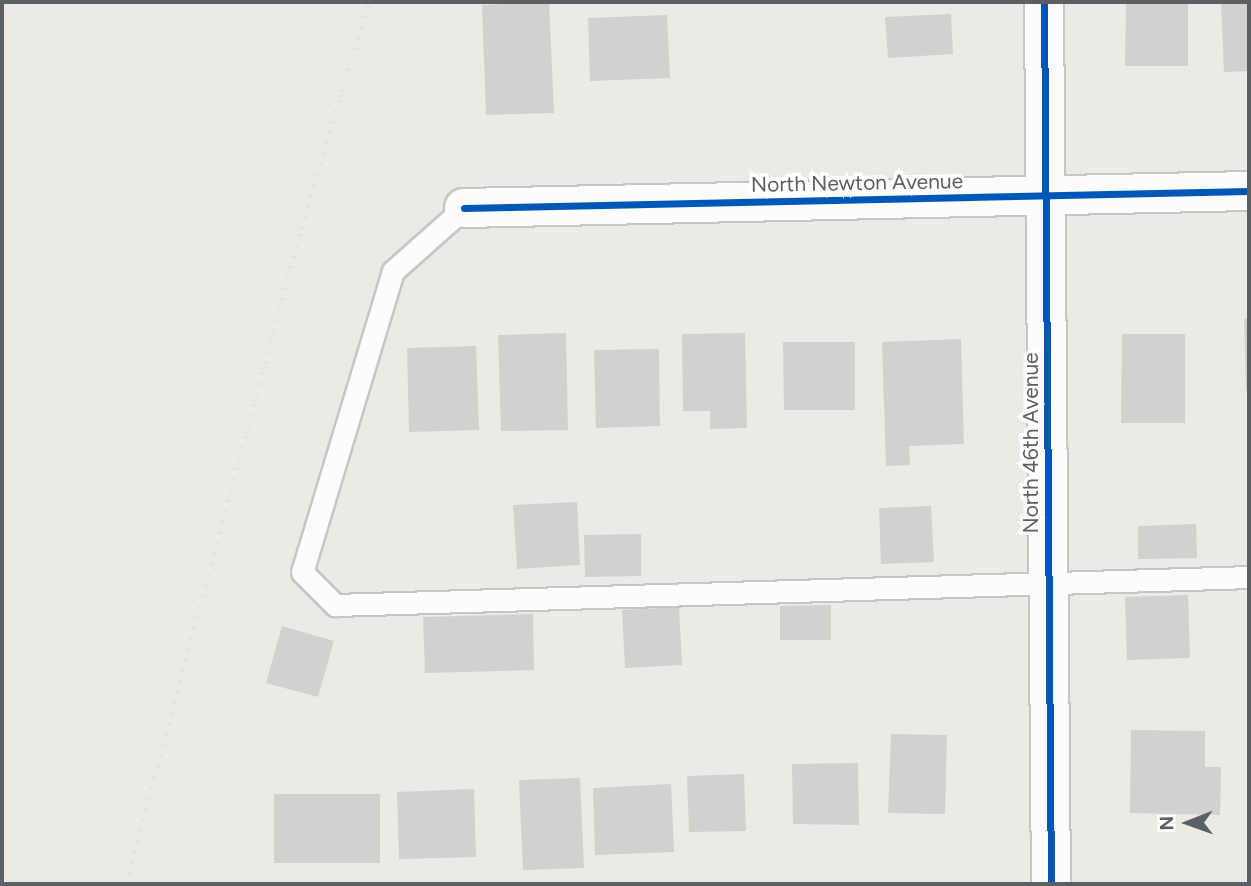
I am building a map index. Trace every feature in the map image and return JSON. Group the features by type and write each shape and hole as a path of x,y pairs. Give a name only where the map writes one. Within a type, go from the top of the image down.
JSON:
{"street":[{"name":"North 46th Avenue","path":"1044,2 1048,197 1051,884"},
{"name":"North Newton Avenue","path":"464,208 1249,191"}],"lane":[{"path":"464,208 393,271 302,572 335,605 1249,577"}],"building":[{"path":"549,2 554,113 486,115 482,5"},
{"path":"1126,2 1188,2 1188,66 1125,66"},
{"path":"1221,2 1249,2 1249,71 1224,72"},
{"path":"951,14 953,54 888,58 885,17"},
{"path":"667,15 670,78 590,81 588,18"},
{"path":"1249,318 1249,391 1246,391 1244,319"},
{"path":"566,333 568,430 501,431 498,335"},
{"path":"745,333 747,428 710,429 710,411 683,411 682,334"},
{"path":"1122,334 1185,334 1185,423 1121,423"},
{"path":"961,339 964,444 909,446 910,465 886,466 882,342"},
{"path":"783,342 855,342 855,410 784,410"},
{"path":"476,346 479,430 409,432 407,348"},
{"path":"659,349 660,426 596,428 594,350"},
{"path":"577,502 580,565 517,569 513,505"},
{"path":"931,506 934,562 881,564 879,508"},
{"path":"1196,524 1197,558 1138,559 1138,526"},
{"path":"641,534 641,576 585,577 584,535"},
{"path":"1188,595 1190,658 1127,660 1125,597"},
{"path":"831,605 831,640 780,640 780,606"},
{"path":"679,607 682,665 625,668 622,610"},
{"path":"533,614 534,670 425,673 423,617"},
{"path":"282,626 334,641 318,697 266,683"},
{"path":"1131,730 1205,731 1205,767 1221,767 1220,815 1130,813"},
{"path":"891,734 947,735 945,814 888,813"},
{"path":"858,763 859,825 793,824 792,764"},
{"path":"744,774 746,831 689,832 687,776"},
{"path":"580,778 584,868 523,870 519,780"},
{"path":"671,784 674,852 595,855 593,788"},
{"path":"474,789 476,857 399,859 397,792"},
{"path":"274,794 380,794 380,863 274,863"}],"railway":[{"path":"126,884 301,228 369,2"}],"cycle path":[{"path":"1044,2 1051,884"},
{"path":"464,208 1249,191"}]}
